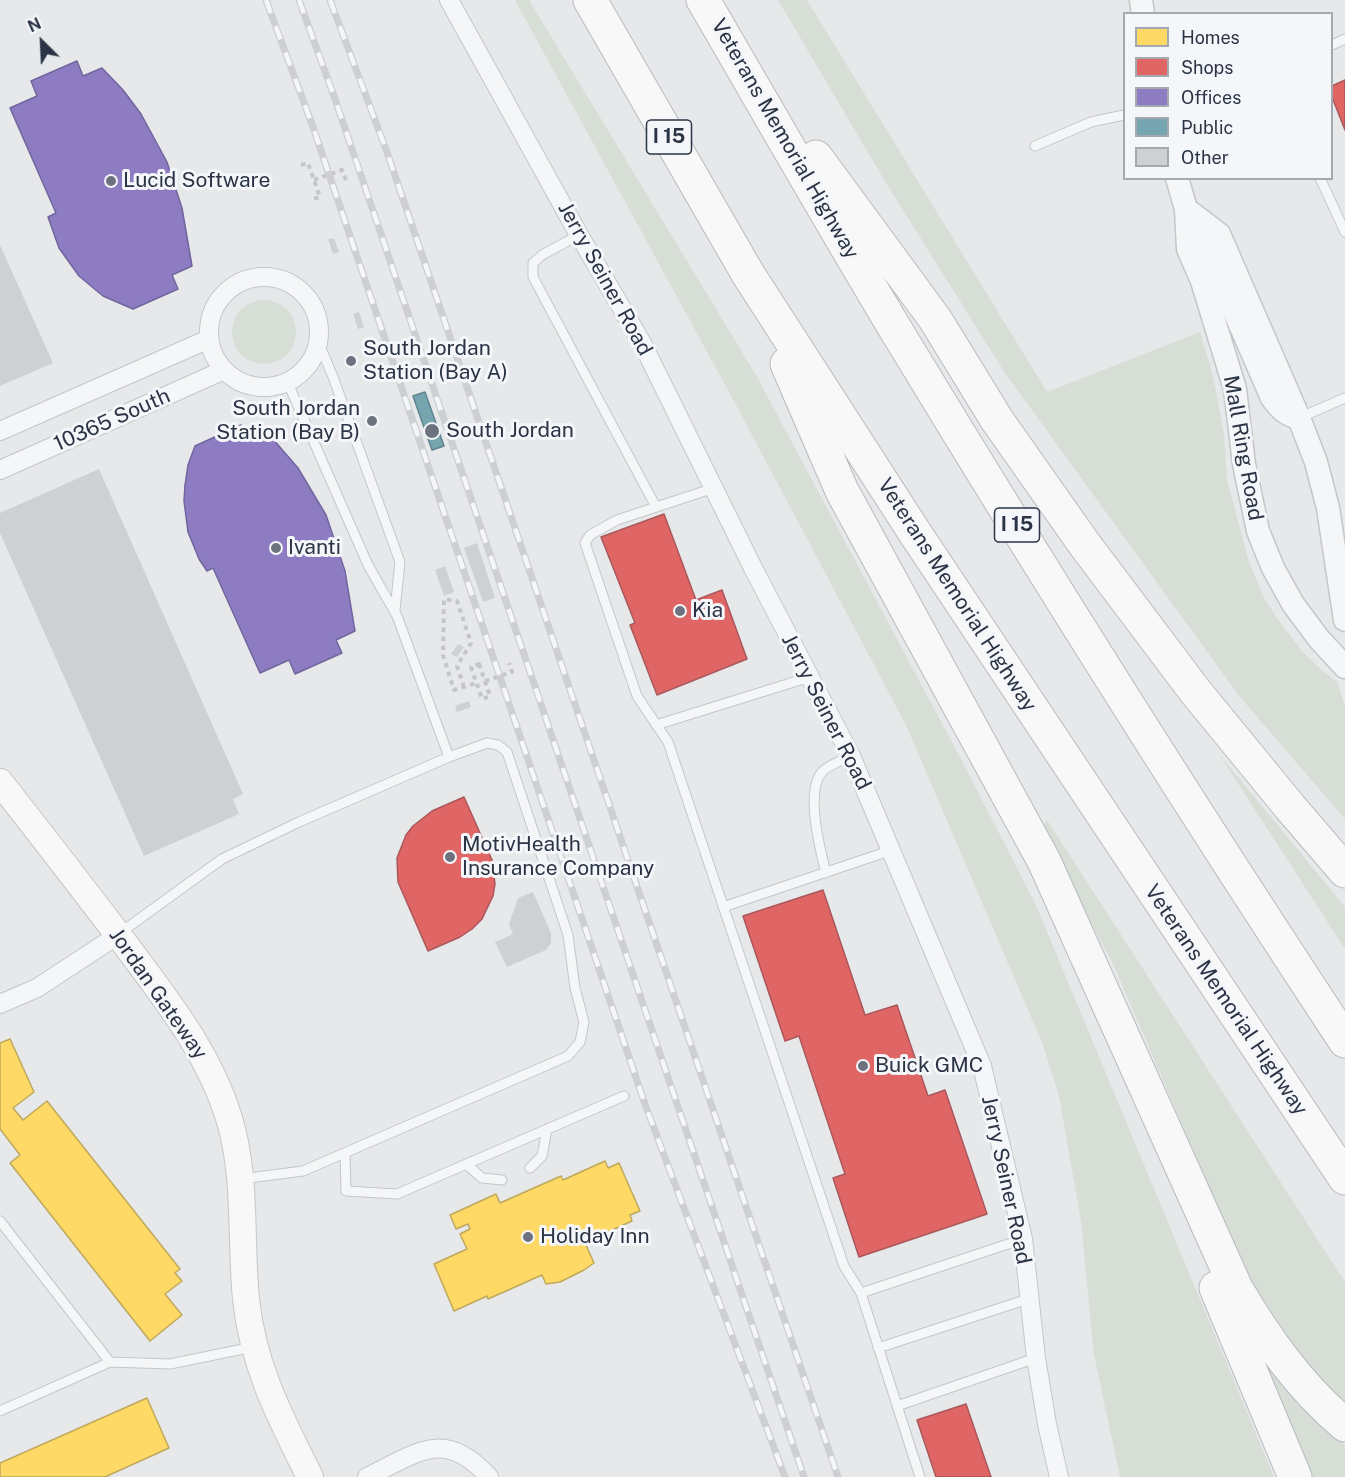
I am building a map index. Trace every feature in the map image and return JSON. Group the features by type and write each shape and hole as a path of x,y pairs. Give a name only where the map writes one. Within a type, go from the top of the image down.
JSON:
{"highway":[{"name":"Veterans Memorial Highway","path":"590,0 748,274 915,533 1345,1178"},
{"name":"Veterans Memorial Highway","path":"707,6 903,342 983,472 1130,707 1345,1041"},
{"path":"707,6 935,319 997,420 1079,537 1202,699 1345,871"},
{"path":"748,274 842,491 1044,861 1228,1271 1251,1316 1272,1347 1304,1385 1345,1425"},
{"path":"1145,1088 1212,1280 1295,1477"}],"main road":[{"name":"Jordan Gateway","path":"0,782 185,1024 211,1071 229,1119 241,1179 246,1300 254,1347 273,1401 310,1477"}],"street":[{"name":"Jerry Seiner Road","path":"449,0 579,235 642,343 753,568 851,756 982,1066 1023,1239 1036,1358 1059,1477"},
{"name":"Mall Ring Road","path":"1177,180 1186,209 1188,249 1202,281 1235,389 1248,486 1258,531 1273,568 1293,604 1319,639 1345,667"},
{"path":"1186,209 1219,234 1299,418 1316,462 1328,508 1345,620"},
{"path":"261,277 286,281 307,297 318,321 318,341 315,354 298,375 274,386 254,386 235,379 224,370 214,356 209,339 210,320 221,297 242,281 261,277"},
{"name":"10365 South","path":"0,431 209,339"},
{"name":"10365 South","path":"0,470 224,370"},
{"path":"1336,555 1345,577"},
{"path":"0,1004 37,988 118,935"},
{"path":"367,1477 425,1450 441,1447 458,1451 473,1460 489,1477"}],"lane":[{"path":"1035,146 1091,122 1123,115"},
{"path":"1321,180 1345,232"},
{"path":"579,235 542,255 533,263 533,277 656,507"},
{"path":"318,341 400,562 395,610"},
{"path":"287,381 368,565 395,610 449,757"},
{"path":"1299,418 1345,398"},
{"path":"714,488 617,520 599,528 590,535 585,543 637,696 668,742 843,1266 861,1293 920,1477"},
{"path":"656,724 810,677"},
{"path":"118,935 210,867 237,851 449,757 487,743 498,745 507,752 566,924 575,988 583,1011 583,1033 580,1042 568,1056 303,1171 241,1179"},
{"path":"826,873 817,836 814,794 822,772 851,756"},
{"path":"723,907 892,850"},
{"path":"345,1154 346,1191 397,1194 624,1096"},
{"path":"530,1168 543,1156 547,1130"},
{"path":"466,1164 482,1178 502,1180"},
{"path":"0,1221 110,1362"},
{"path":"861,1293 1023,1239"},
{"path":"878,1348 1028,1299"},
{"path":"0,1411 110,1362 170,1364 254,1347"},
{"path":"897,1406 1036,1358"}],"path":[{"path":"301,165 308,163 320,197 313,199"},
{"path":"314,180 342,170 346,180"},
{"path":"464,687 457,666 471,643 457,602 444,599 443,655 454,690 464,687 476,683"},
{"path":"485,681 512,672 509,663"},
{"path":"479,664 485,681 490,696 482,699 471,667 479,664"}],"shaded area":[{"path":"515,0 529,0 756,375 1035,903 1274,1477 1120,1477 1094,1355 1081,1221 1059,1096 1043,1045 906,725 736,405"},
{"path":"778,0 807,0 1047,392 1200,332 1213,376 1224,435 1227,480 1249,562 1264,598 1281,624 1303,652 1337,682 1345,706 1345,819 1240,697 1005,373 883,178"},
{"path":"264,300 282,306 290,314 296,332 290,350 282,358 264,364 246,358 238,350 232,332 238,314 246,306"},
{"path":"1219,754 1345,907 1345,949"},
{"path":"1047,820 1345,1282 1345,1403 1320,1378 1285,1336 1246,1273 1113,964 1041,828"},
{"path":"1262,1362 1298,1404 1345,1445 1345,1477 1306,1477"}],"building: Homes":[{"path":"10,1039 34,1092 13,1108 23,1120 47,1101 180,1269 175,1273 182,1281 165,1294 182,1315 150,1341 10,1163 20,1155 0,1129 0,1043"},
{"name":"Holiday Inn","path":"605,1161 608,1168 619,1163 640,1211 630,1215 632,1221 590,1240 591,1243 586,1245 594,1263 560,1282 546,1284 542,1275 454,1311 434,1264 467,1249 460,1234 470,1229 468,1224 456,1229 450,1215 496,1194 500,1203 561,1176 563,1180"},
{"path":"147,1398 169,1448 105,1477 0,1477 0,1463"}],"building: Shops":[{"path":"1345,80 1345,130 1333,100 1333,86"},
{"name":"Kia","path":"664,514 696,600 722,590 747,659 657,695 630,625 635,623 601,537"},
{"path":"464,797 492,860 495,884 493,896 482,919 472,929 428,951 398,882 397,858 406,835 413,826 432,811"},
{"name":"Buick GMC","path":"823,890 865,1015 897,1005 928,1096 945,1090 987,1214 859,1257 833,1178 845,1174 799,1036 785,1041 743,916"},
{"path":"966,1404 991,1477 936,1477 917,1420"}],"building: Offices":[{"path":"77,61 83,76 102,68 141,114 167,162 182,208 192,266 172,275 178,289 133,309 103,296 79,276 59,248 48,217 56,213 10,108 37,96 31,81"},
{"path":"241,425 247,439 266,431 298,468 326,515 345,571 355,631 336,640 342,653 295,674 289,660 260,673 213,568 207,571 199,559 188,532 184,501 185,485 188,465 195,446"}],"building: Public":[{"path":"425,392 444,446 432,450 413,396"}],"building: Other":[{"path":"334,238 339,252 333,254 328,239"},
{"path":"0,245 53,363 0,386"},
{"path":"359,312 364,327 358,329 353,314"},
{"path":"99,469 243,794 233,799 239,814 144,856 0,533 0,513"},
{"path":"477,543 495,598 483,602 464,548"},
{"path":"445,566 454,592 444,596 435,570"},
{"path":"458,644 464,647 457,657 451,654"},
{"path":"469,701 471,707 457,712 455,706"},
{"path":"533,892 551,933 551,943 546,950 507,967 495,942 513,934 509,924 518,898"}],"railway":[{"path":"266,0 313,127 646,1107 785,1477"},
{"path":"299,0 335,99 804,1477"},
{"path":"330,0 387,152 838,1477"}],"place":[{"name":"Lucid Software","path":"111,181"},
{"name":"South Jordan Station (Bay A)","path":"351,361"},
{"name":"South Jordan Station (Bay B)","path":"372,421"},
{"name":"South Jordan","path":"432,431"},
{"name":"Ivanti","path":"276,548"},
{"name":"Kia","path":"680,611"},
{"name":"MotivHealth Insurance Company","path":"450,857"},
{"name":"Buick GMC","path":"863,1066"},
{"name":"Holiday Inn","path":"528,1237"}]}
